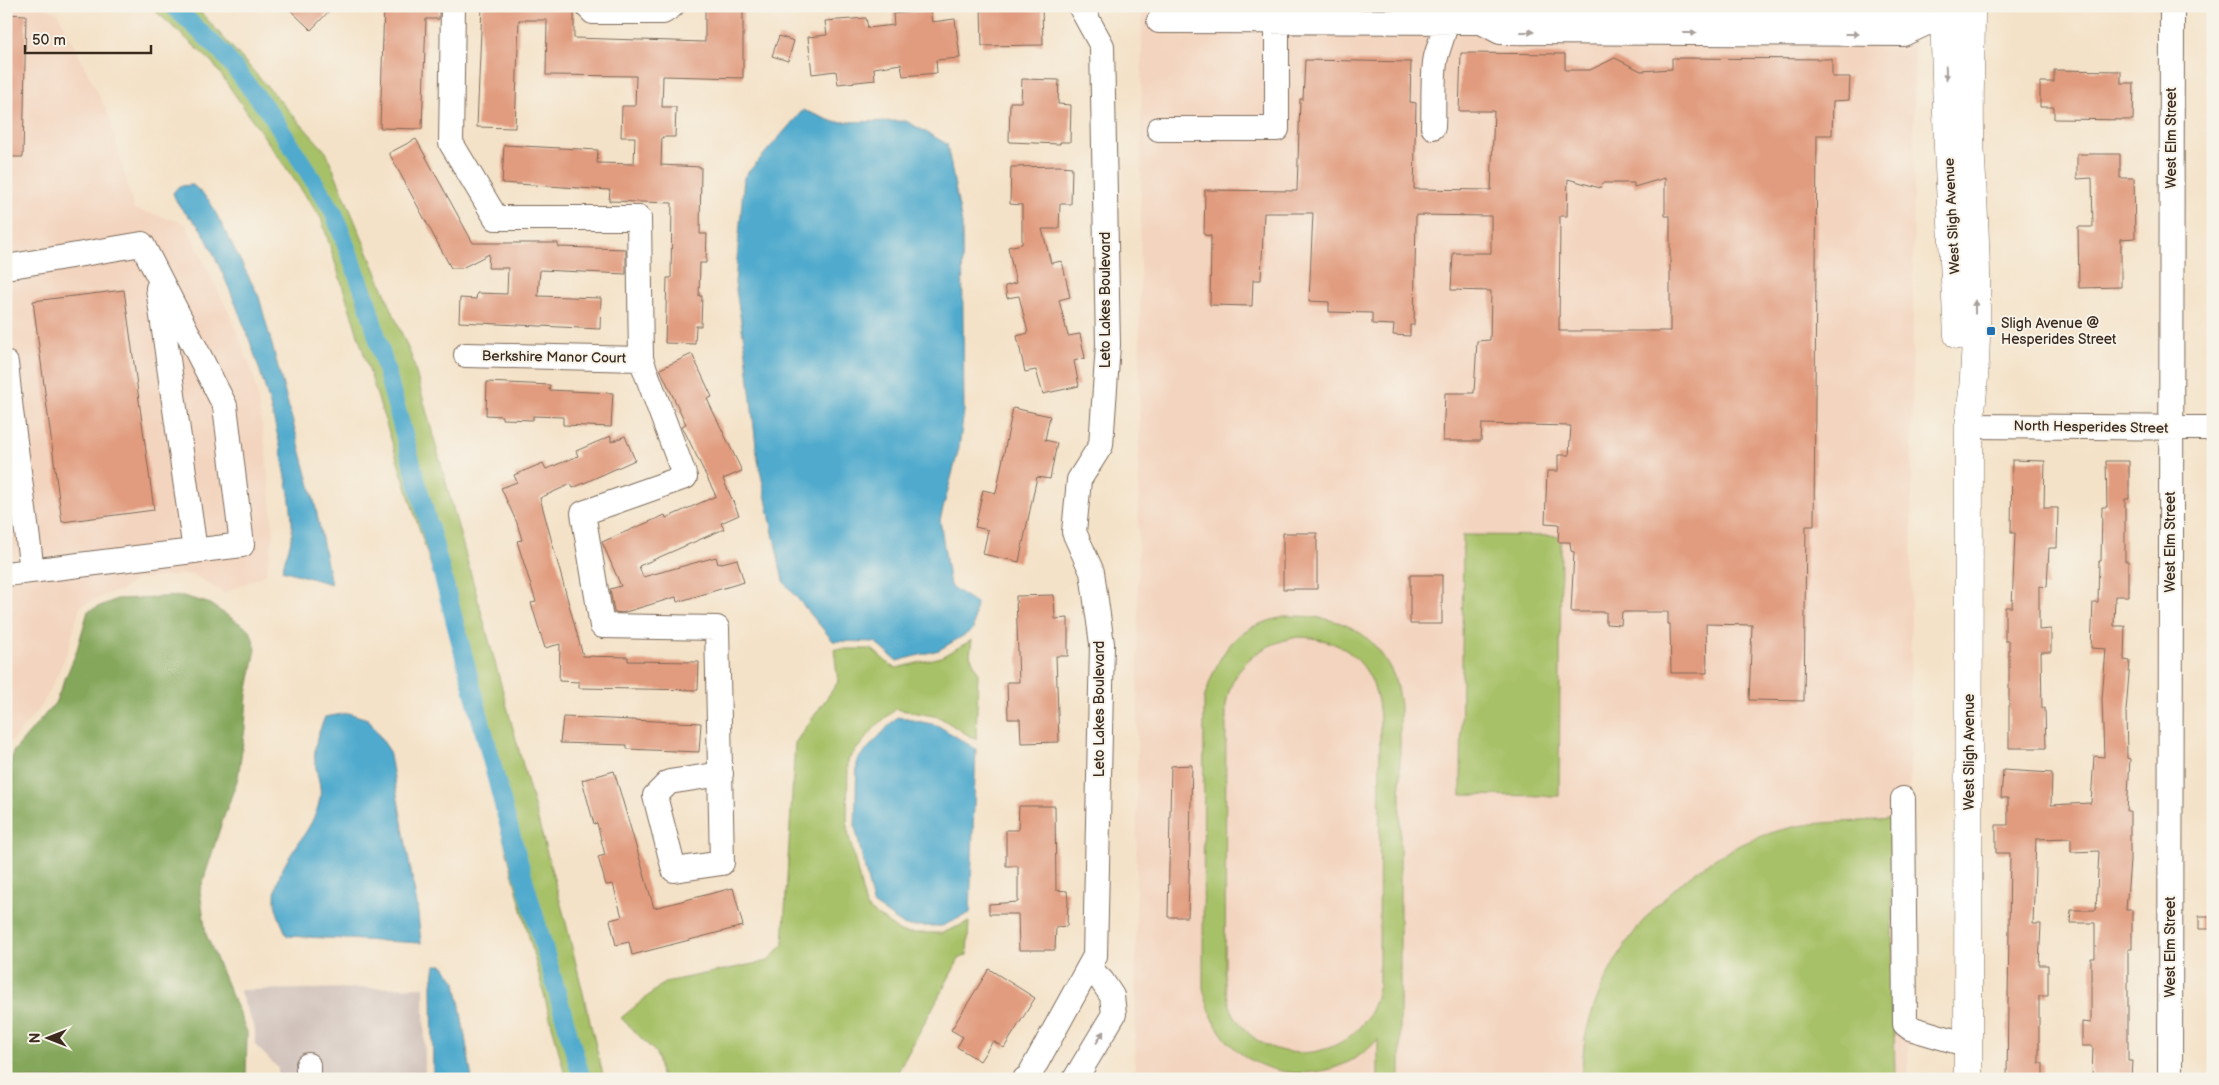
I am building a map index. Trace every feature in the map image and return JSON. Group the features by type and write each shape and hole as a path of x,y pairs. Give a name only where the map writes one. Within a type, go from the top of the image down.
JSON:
{"main road":[{"name":"West Sligh Avenue","path":"1968,1079 1969,426 1975,380 1975,212 1971,160 1971,6"},
{"name":"West Sligh Avenue","path":"1939,18 1960,381 1969,426"}],"street":[{"name":"Berkshire Manor Court","path":"453,6 451,143 496,218 639,218 641,359 686,477 583,513 602,626 717,628 720,774"},
{"path":"587,6 593,12 663,12 672,6"},
{"name":"Leto Lakes Boulevard","path":"1029,1078 1095,956 1102,644 1092,572 1074,532 1079,480 1101,445 1108,345 1102,46 1080,6"},
{"name":"West Elm Street","path":"2170,1079 2172,6"},
{"path":"1433,127 1436,14"},
{"path":"1159,21 1277,22 1436,14 1481,22 1500,32 1903,34 1939,18"},
{"path":"1159,129 1277,129 1277,22"},
{"path":"6,267 142,244 226,406 242,545 6,574"},
{"path":"155,268 195,551"},
{"name":"Berkshire Manor Court","path":"466,355 641,359"},
{"path":"6,362 9,411 32,570"},
{"name":"North Hesperides Street","path":"1969,426 2213,428"},
{"path":"1903,799 1905,1024 1910,1028 1968,1045"},
{"path":"1075,1079 1114,1014 1112,996 1102,981 1089,968"}],"shaded area":[{"path":"6,6 39,6 58,13 109,116 134,209 185,223 233,321 254,377 266,451 274,535 266,574 224,593 193,574 135,579 122,591 113,592 80,607 68,651 40,709 6,747"},
{"path":"1142,6 1915,6 1908,1079 1135,1079"},
{"path":"424,987 425,1079 278,1079 278,1068 255,1045 255,1030 239,990"}],"green space":[{"path":"150,6 195,6 326,152 412,358 566,923 604,1079 566,1079 439,591 321,218 212,62"},
{"path":"1463,535 1561,536 1559,796 1461,795"},
{"path":"183,596 208,603 250,630 256,649 247,694 245,728 238,778 200,891 206,934 247,1032 246,1079 6,1079 6,794 13,752 55,703 76,653 88,611 117,599"},
{"path":"1284,616 1319,618 1349,626 1373,644 1384,657 1396,681 1400,705 1400,1079 1378,1079 1378,1039 1362,1054 1342,1065 1321,1071 1299,1073 1277,1070 1256,1063 1237,1051 1218,1029 1203,988 1204,699 1220,659 1233,641 1250,628","holes":["1298,637 1317,639 1347,651 1358,661 1368,673 1378,704 1380,722 1379,985 1369,1014 1350,1036 1334,1046 1298,1053 1280,1050 1263,1044 1248,1033 1234,1014 1225,982 1226,705 1234,678 1241,668 1260,651 1284,640"]},
{"path":"972,640 970,655 978,672 976,740 939,717 896,709 876,726 848,760 847,828 866,907 900,932 905,933 942,933 969,922 967,955 959,959 894,1079 794,1079 784,1077 662,1079 656,1053 621,1018 665,982 768,961 783,945 795,743 838,682 834,649 872,649 891,666 897,668 941,657"},
{"path":"1890,819 1895,1079 1581,1079 1586,1032 1601,990 1618,956 1640,925 1666,897 1695,872 1727,852 1761,836 1798,826"}],"water":[{"path":"803,110 834,122 906,121 947,144 962,224 964,411 959,448 940,520 950,586 976,603 973,630 939,650 897,661 875,642 833,641 783,581 757,455 746,354 735,283 744,177"},
{"path":"193,185 209,200 259,297 315,504 331,584 282,570 292,533 292,515 277,432 252,347 231,292 202,231 180,207 173,193 179,186"},
{"path":"348,713 368,719 389,750 417,905 421,943 287,936 278,914 275,900 280,874 309,827 319,803 320,787 315,756 319,733 325,717"},
{"path":"897,717 937,725 976,749 970,913 942,926 905,926 873,904 855,826 857,760"},
{"path":"435,965 443,965 456,982 472,1079 433,1079 432,985"}],"building":[{"path":"286,6 334,6 311,30"},
{"path":"384,6 439,6 439,19 426,19 422,129 380,128"},
{"path":"482,6 574,6 574,38 705,42 705,6 743,6 743,78 663,76 662,107 676,107 675,137 662,137 661,165 701,167 700,234 707,234 706,263 700,263 699,296 702,296 701,326 696,326 695,344 665,343 667,278 671,278 672,203 609,201 610,190 502,183 504,145 598,150 597,163 634,164 635,137 621,137 622,106 635,106 636,76 546,75 547,20 519,20 515,128 477,127"},
{"path":"981,6 1042,6 1043,45 982,46"},
{"path":"930,10 932,22 955,19 960,58 936,60 937,73 903,76 901,64 874,68 875,80 838,84 836,71 812,74 808,37 827,35 825,21 866,18 868,28 894,25 893,14"},
{"path":"7,14 26,15 23,157 6,157"},
{"path":"779,36 794,41 788,61 772,56"},
{"path":"1461,53 1565,54 1565,70 1590,70 1615,58 1641,71 1672,69 1672,58 1832,59 1832,77 1850,77 1849,100 1833,101 1832,135 1817,135 1814,526 1806,526 1804,701 1749,700 1752,625 1706,624 1707,673 1671,673 1668,612 1622,612 1621,625 1606,624 1606,612 1571,612 1574,552 1571,551 1570,542 1558,542 1559,524 1545,523 1547,471 1558,471 1558,455 1569,455 1571,426 1482,424 1481,441 1443,441 1445,393 1474,393 1477,341 1490,340 1491,291 1451,290 1453,253 1491,253 1491,216 1416,215 1414,325 1410,325 1410,336 1393,335 1394,325 1372,324 1372,313 1329,312 1329,302 1309,301 1313,213 1264,213 1261,280 1253,280 1252,306 1210,305 1211,236 1204,235 1205,190 1297,191 1300,99 1303,99 1305,60 1411,62 1410,102 1416,103 1414,189 1491,190 1494,111 1459,111","holes":["1665,178 1665,216 1670,216 1670,331 1559,331 1560,216 1567,216 1568,179 1600,188 1603,183 1634,183 1634,187"]},
{"path":"2054,70 2121,71 2121,83 2134,83 2133,120 2054,119 2054,107 2040,107 2040,82 2054,82"},
{"path":"1022,79 1059,80 1058,104 1071,105 1070,142 1060,142 1060,144 1009,142 1010,102 1021,102"},
{"path":"416,139 473,243 558,243 558,247 626,249 626,274 540,270 538,296 601,298 600,329 459,322 460,298 476,299 477,293 507,294 508,268 488,268 489,254 462,268 451,268 389,153"},
{"path":"2077,154 2120,154 2120,178 2134,178 2135,238 2121,239 2121,287 2079,288 2078,227 2093,227 2092,178 2077,179"},
{"path":"1011,167 1072,167 1071,204 1060,204 1059,229 1042,229 1051,263 1062,261 1070,297 1059,300 1068,336 1080,334 1085,358 1074,361 1079,386 1043,394 1036,370 1025,372 1017,336 1028,333 1019,296 1007,298 1005,286 1016,283 1008,247 1022,244 1022,205 1010,204"},
{"path":"124,290 154,510 62,522 33,301"},
{"path":"692,354 712,397 707,399 742,471 723,479 739,515 721,523 724,529 639,566 643,577 716,557 718,564 737,559 744,582 677,602 676,597 622,613 614,612 610,589 621,586 602,542 665,515 666,518 716,496 682,426 686,424 660,369"},
{"path":"487,382 550,385 549,390 613,393 611,427 563,425 563,417 533,416 533,420 502,419 502,416 486,415"},
{"path":"1013,408 1050,416 1045,440 1057,443 1050,479 1037,477 1019,562 983,554 988,530 975,527 983,490 996,493"},
{"path":"611,436 611,442 625,436 635,460 573,488 571,484 540,498 583,656 628,657 628,661 699,662 698,690 579,688 579,682 559,681 560,644 545,648 531,603 536,602 517,541 522,540 517,523 501,488 517,482 514,475 543,463 546,469 578,456 576,451"},
{"path":"2012,460 2045,461 2044,508 2058,508 2057,548 2049,548 2047,587 2039,586 2039,630 2051,629 2051,652 2041,652 2042,708 2045,708 2046,748 2009,748 2009,641 2005,641 2005,607 2012,607 2015,533 2011,533"},
{"path":"2106,461 2129,461 2129,499 2125,499 2125,561 2128,561 2128,596 2115,596 2114,626 2125,626 2124,660 2130,661 2126,711 2127,758 2130,759 2127,811 2130,811 2130,861 2126,910 2132,910 2132,949 2128,949 2128,1061 2132,1061 2131,1079 2092,1079 2093,1046 2082,1046 2082,1022 2091,1023 2091,958 2095,958 2095,923 2070,923 2071,910 2096,910 2099,851 2071,852 2071,838 2036,839 2033,924 2041,924 2039,965 2048,965 2048,996 2039,996 2039,1063 2043,1063 2043,1079 2007,1079 2010,853 1996,853 1996,825 2008,825 2008,798 2001,798 2003,770 2052,773 2051,805 2091,803 2094,756 2104,757 2102,699 2106,649 2091,648 2093,602 2098,602 2102,507 2107,507"},
{"path":"1283,533 1317,533 1317,589 1283,589"},
{"path":"1410,575 1442,575 1442,624 1410,624"},
{"path":"1054,595 1055,619 1068,618 1068,656 1056,656 1059,742 1021,743 1020,719 1008,719 1007,682 1019,682 1016,596"},
{"path":"563,717 701,723 699,752 627,749 627,745 560,743"},
{"path":"1192,765 1188,917 1168,917 1171,766"},
{"path":"614,771 654,908 733,888 743,926 632,955 629,942 616,945 610,920 622,917 613,884 606,885 598,857 605,855 597,823 594,824 582,780"},
{"path":"1019,806 1055,806 1056,890 1067,891 1068,902 1067,926 1056,927 1055,950 1019,950 1018,914 989,914 989,904 1018,902 1018,866 1006,866 1006,830 1018,830"},
{"path":"2199,916 2213,916 2213,929 2199,929"},
{"path":"989,969 1035,998 1004,1048 993,1041 980,1061 957,1047 963,1037 951,1030"}],"waterway":[{"path":"173,6 222,52 272,116 333,211 367,301 434,543 506,816 582,1079"}],"place":[{"name":"Sligh Avenue @ Hesperides Street","path":"1991,331"}]}
